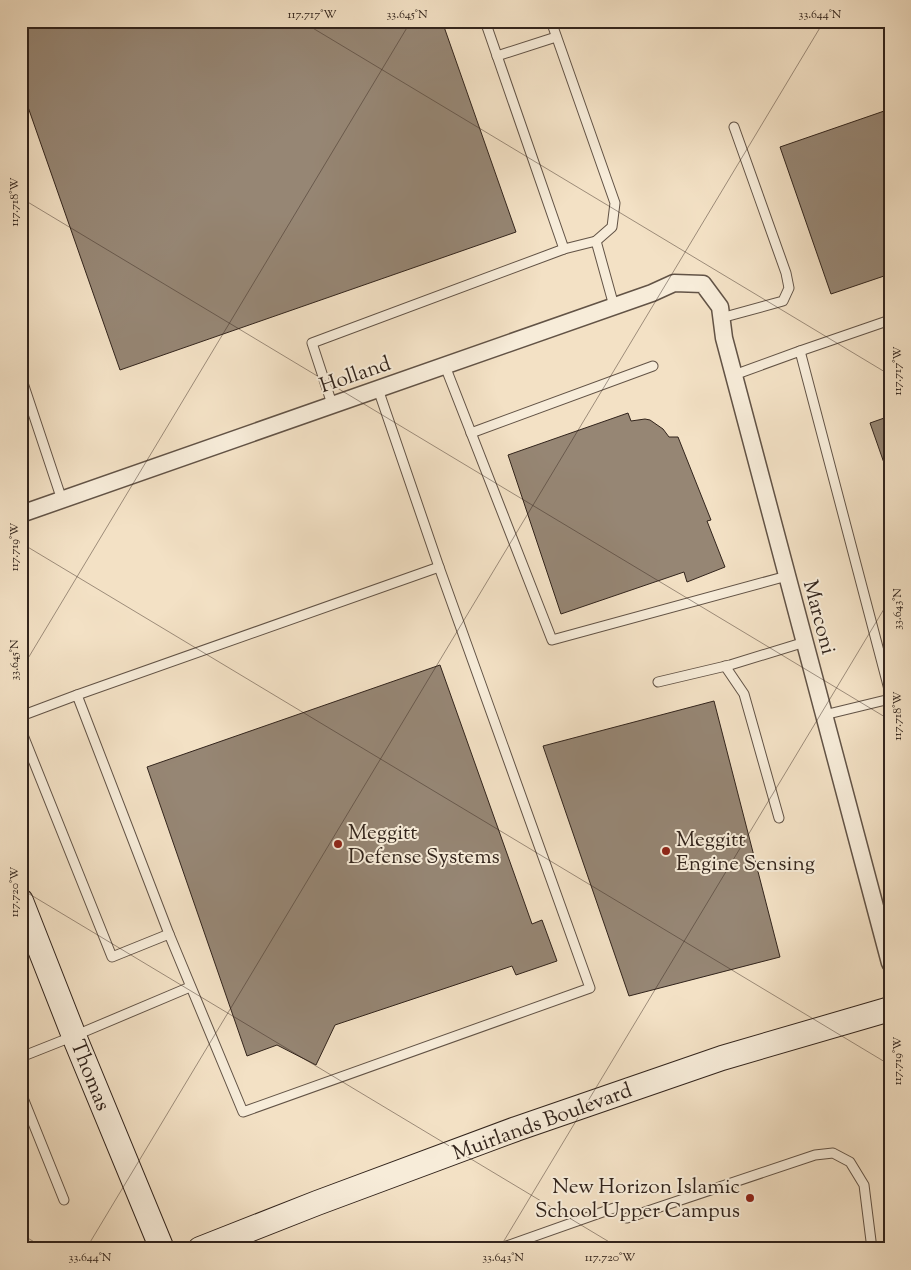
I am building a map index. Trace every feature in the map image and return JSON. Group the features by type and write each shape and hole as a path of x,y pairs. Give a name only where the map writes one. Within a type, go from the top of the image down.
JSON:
{"main road":[{"name":"Thomas","path":"21,901 32,940 162,1249"},
{"name":"Muirlands Boulevard","path":"200,1249 317,1203 526,1126 722,1058 890,1009"}],"street":[{"name":"Holland","path":"21,514 445,366 674,283 704,284"},
{"name":"Marconi","path":"704,284 720,307 724,338 890,963"}],"lane":[{"path":"485,21 564,249"},
{"path":"332,404 312,343 564,249 596,241 612,227 615,202 551,21"},
{"path":"497,56 556,37"},
{"path":"722,318 783,301 789,288 786,274 734,127"},
{"path":"596,241 614,306"},
{"path":"734,375 890,320"},
{"path":"800,351 890,693"},
{"path":"445,366 552,640 787,576"},
{"path":"471,433 653,366"},
{"path":"21,377 62,500"},
{"path":"77,695 190,987 243,1112 590,988 439,567 378,389"},
{"path":"21,716 439,567"},
{"path":"658,682 724,666 805,642"},
{"path":"724,666 744,694 778,818"},
{"path":"824,715 890,699"},
{"path":"21,730 112,957 169,934"},
{"path":"21,1057 190,987"},
{"path":"21,1093 64,1200"},
{"path":"627,1218 815,1155 833,1153 850,1162 864,1185 872,1249"},
{"path":"498,1249 614,1208"}],"building":[{"path":"21,21 442,21 516,232 120,370 21,87"},
{"path":"890,109 890,274 831,294 780,147"},
{"path":"628,413 631,421 650,420 663,429 669,437 678,437 711,520 707,521 725,567 687,582 684,572 561,614 508,455"},
{"path":"890,416 890,480 870,423"},
{"name":"Meggitt Defense Systems","path":"440,665 532,924 542,920 557,961 516,975 512,966 335,1025 316,1065 277,1045 247,1056 147,767"},
{"name":"Meggitt Engine Sensing","path":"714,701 780,957 629,996 543,746"}],"place":[{"name":"Meggitt Defense Systems","path":"338,844"},
{"name":"Meggitt Engine Sensing","path":"666,851"},
{"name":"New Horizon Islamic School Upper Campus","path":"750,1198"}]}
